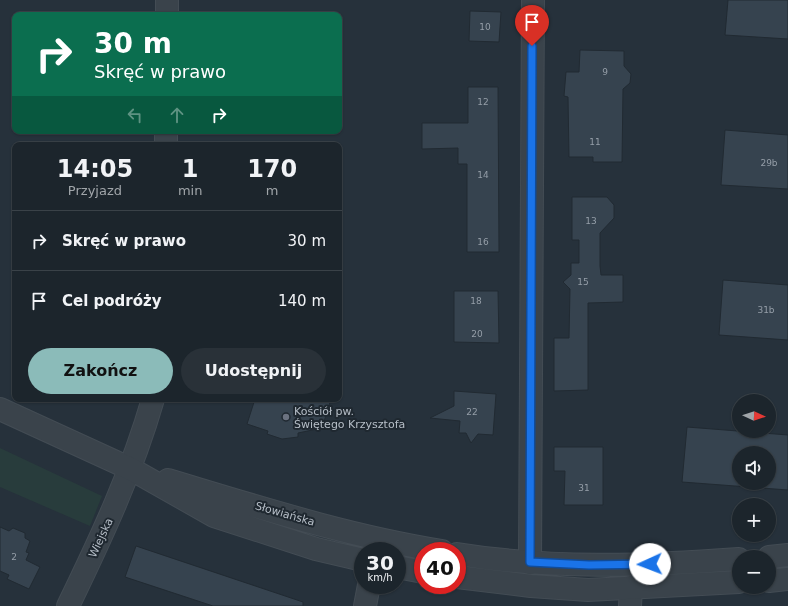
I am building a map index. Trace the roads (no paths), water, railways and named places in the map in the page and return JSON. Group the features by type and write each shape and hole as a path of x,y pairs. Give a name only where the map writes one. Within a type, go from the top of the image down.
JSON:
{"street":[{"path":"167,0 167,12"},
{"path":"530,562 533,0"},
{"name":"Wiejska","path":"68,606 107,525 131,469 152,402"},
{"name":"Słowiańska","path":"0,408 131,469 214,516 316,549 354,558"},
{"name":"Słowiańska","path":"131,469 321,525 414,546"},
{"path":"466,555 530,562 637,564 732,559"},
{"path":"776,556 788,555"},
{"path":"776,580 788,578"},
{"path":"466,579 588,590 631,597 732,583"},
{"path":"365,606 367,594"}],"place":[{"name":"Kościół pw. Świętego Krzysztofa","path":"286,417"}]}
